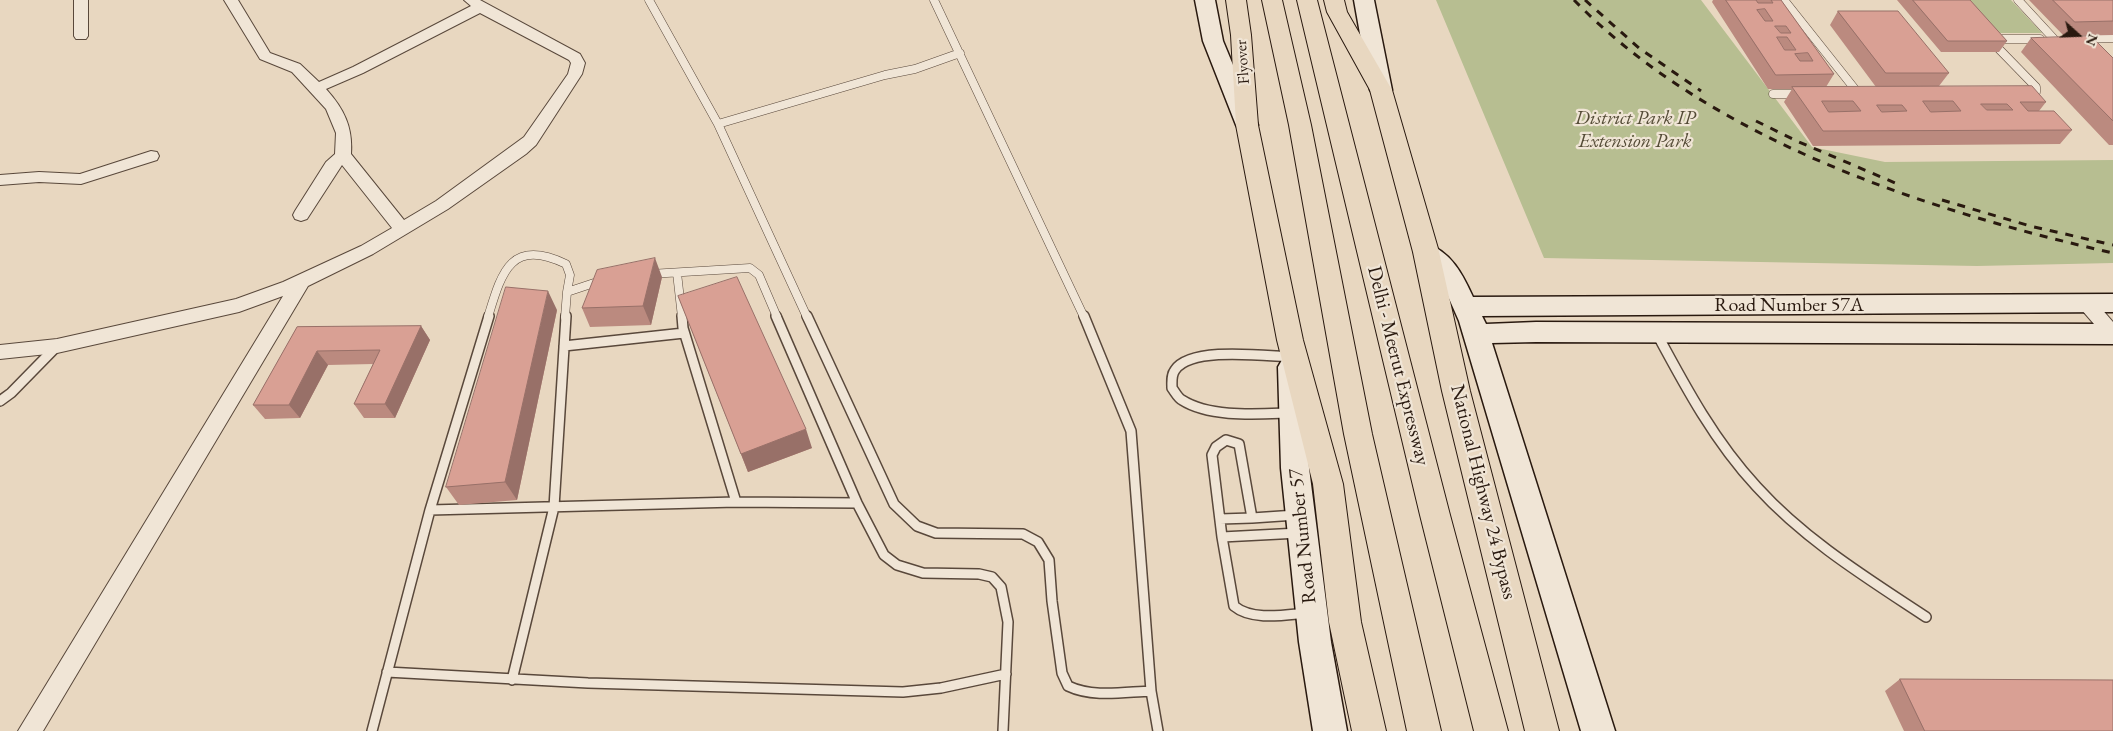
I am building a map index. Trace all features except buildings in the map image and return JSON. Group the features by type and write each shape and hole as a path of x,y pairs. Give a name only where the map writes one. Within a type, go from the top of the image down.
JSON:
{"highway":[{"name":"Flyover","path":"1236,0 1242,35 1247,125 1290,349 1328,484 1345,622 1369,731"},
{"path":"1272,0 1300,125 1358,434 1424,731"},
{"name":"Delhi - Meerut Expressway","path":"1307,0 1435,515 1491,731"},
{"path":"1336,6 1381,90"},
{"name":"National Highway 24 Bypass","path":"1381,90 1426,252 1456,391 1542,731"}],"street":[{"path":"81,0 81,36"},
{"path":"231,0 266,56 274,61 285,62 296,67 332,103 342,127 343,155 332,166 301,215"},
{"path":"1206,0 1213,42 1247,125"},
{"path":"1364,0 1381,90"},
{"path":"0,352 57,346 239,305 302,280 367,250 442,205 530,142 575,74 578,63 575,57 475,3 358,70 317,88"},
{"path":"343,155 402,229"},
{"path":"0,180 39,176 81,179 151,156"},
{"path":"1426,252 1450,273 1476,334 1598,731"},
{"path":"30,731 302,280"},
{"name":"Road Number 57A","path":"1465,306 2113,303"},
{"path":"2087,304 2113,334"},
{"name":"Road Number 57A","path":"1476,334 1656,332 2113,334"},
{"name":"Road Number 57","path":"1290,349 1295,468 1311,613 1330,731"}],"lane":[{"path":"649,0 718,124 894,504 916,526 936,533 967,535 1023,534 1038,542 1049,560 1052,601 1062,673 1068,686 1079,692 1091,693 1151,691"},
{"path":"934,0 1092,333 1131,431 1151,691 1158,731"},
{"path":"1784,0 1858,93"},
{"path":"2018,0 2054,39"},
{"path":"2074,39 2113,38"},
{"path":"2014,94 2036,92 2036,87 1997,47 1996,42 2002,39 2064,39"},
{"path":"718,124 885,75 915,69 960,53"},
{"path":"1849,94 1868,93"},
{"path":"1773,94 1811,94"},
{"path":"372,731 430,510 504,274 512,262 523,255 554,258 566,264 570,275 567,292 554,506 512,680"},
{"path":"640,274 750,268 759,275 857,503 884,555 898,565 923,573 979,574 992,577 1001,587 1008,622 1003,731"},
{"path":"677,273 684,333 736,502"},
{"path":"567,292 612,277"},
{"path":"1656,332 1696,405 1744,471 1792,522 1831,554 1926,617"},
{"path":"564,346 684,333"},
{"path":"0,401 11,393 57,346"},
{"path":"1290,349 1196,356 1174,369 1171,378 1177,397 1185,404 1217,411 1293,413"},
{"path":"1252,518 1241,448 1237,441 1229,440 1217,443 1213,448 1212,455 1222,537 1234,606 1237,611 1248,614 1311,613"},
{"path":"430,510 736,502 857,503"},
{"path":"1220,519 1252,518 1301,524"},
{"path":"1222,537 1301,524"},
{"path":"386,672 512,680 903,692 941,688 1006,674"}],"green space":[{"name":"District Park IP Extension Park","path":"1436,0 1701,0 1812,147 1885,162 2113,160 2113,263 1977,266 1544,258"},
{"path":"1970,0 2011,0 2042,33 1999,33"}],"railway":[{"path":"1574,0 1629,49 1689,93 1755,130 1825,163 1897,191 1969,215 2042,236 2113,253"},
{"path":"1585,0 1639,48 1701,91"},
{"path":"1756,121 1799,142 1900,185"},
{"path":"1942,200 2030,226 2113,245"}]}
